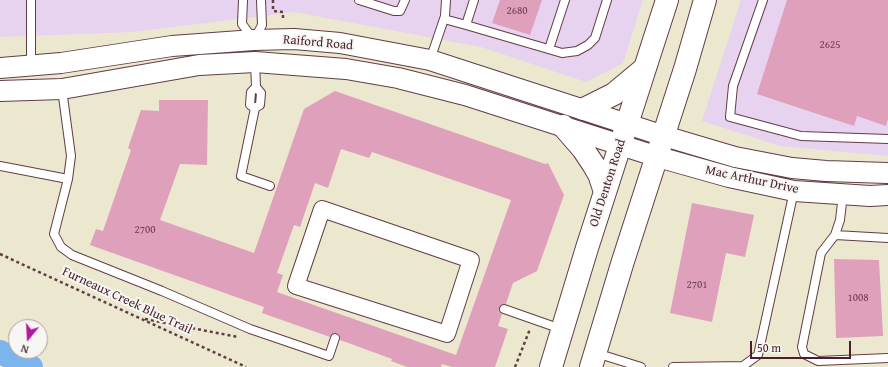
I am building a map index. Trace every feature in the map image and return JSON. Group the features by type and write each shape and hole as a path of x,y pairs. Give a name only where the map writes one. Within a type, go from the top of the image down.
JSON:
{"main road":[{"name":"Old Denton Road","path":"551,367 605,192 667,0"},
{"path":"593,360 623,261 658,157 705,0"},
{"path":"584,109 614,94 645,68"},
{"path":"563,126 590,159 599,174 605,192"}],"street":[{"name":"Raiford Road","path":"0,68 61,63 172,46 254,40 294,39 340,43 430,60 627,124"},
{"path":"254,40 255,62"},
{"name":"Raiford Road","path":"0,91 62,90 191,66 255,62 346,69 398,78 466,95 620,145"},
{"name":"Mac Arthur Drive","path":"627,124 757,162 826,171 888,173"},
{"name":"Mac Arthur Drive","path":"620,145 729,177 794,190 843,194 888,195"},
{"path":"322,209 471,260 452,318 447,334 296,286 322,209"}],"lane":[{"path":"31,0 31,66"},
{"path":"243,0 242,24 254,40 262,25 261,0"},
{"path":"359,0 394,12 400,11 405,0"},
{"path":"430,60 444,19 446,0"},
{"path":"466,25 474,0"},
{"path":"549,49 564,0"},
{"path":"444,19 562,53 577,51 588,45 595,38 607,0"},
{"path":"763,0 733,86 730,117 800,136 888,139"},
{"path":"255,62 256,87 261,93 260,106 255,108 241,176 270,186"},
{"path":"62,90 71,156 68,179 54,234 61,247 72,255 162,291 250,329 329,356 334,338"},
{"path":"0,166 68,179"},
{"path":"673,367 743,366 758,355 794,190"},
{"path":"843,194 840,220 836,235 821,253 802,347 804,354 818,361 888,358"},
{"path":"836,235 888,238"},
{"path":"504,309 562,329"},
{"path":"593,360 641,367"}],"path":[{"path":"273,0 273,11 283,12 283,18"},
{"name":"Furneaux Creek Blue Trail","path":"0,254 246,367"},
{"path":"140,318 240,337"},
{"path":"515,367 530,329"}],"shaded area":[{"path":"0,0 643,0 623,63 586,82 481,47 294,12 133,32 0,37"},
{"path":"741,0 888,0 888,156 780,146 702,121"}],"building":[{"path":"500,0 542,0 530,35 492,23"},
{"path":"787,0 888,0 888,119 886,126 857,116 854,126 757,94"},
{"path":"335,91 545,164 548,163 564,195 537,271 513,283 506,304 499,307 502,314 498,326 508,329 495,367 452,367 442,364 441,367 407,367 391,361 392,359 340,340 337,333 334,333 330,337 262,313 264,307 90,245 96,229 103,231 131,150 128,148 141,110 159,111 159,100 208,100 207,165 180,164 160,220 254,253 304,109","holes":["341,149 369,158 372,152 511,200 456,355 277,292 283,275 277,273 294,225 300,227 315,183 328,188"]},
{"path":"692,203 754,215 745,257 726,253 712,322 670,313"},
{"path":"834,259 879,260 883,336 836,338"}],"waterway":[{"path":"0,352 31,367"}]}
